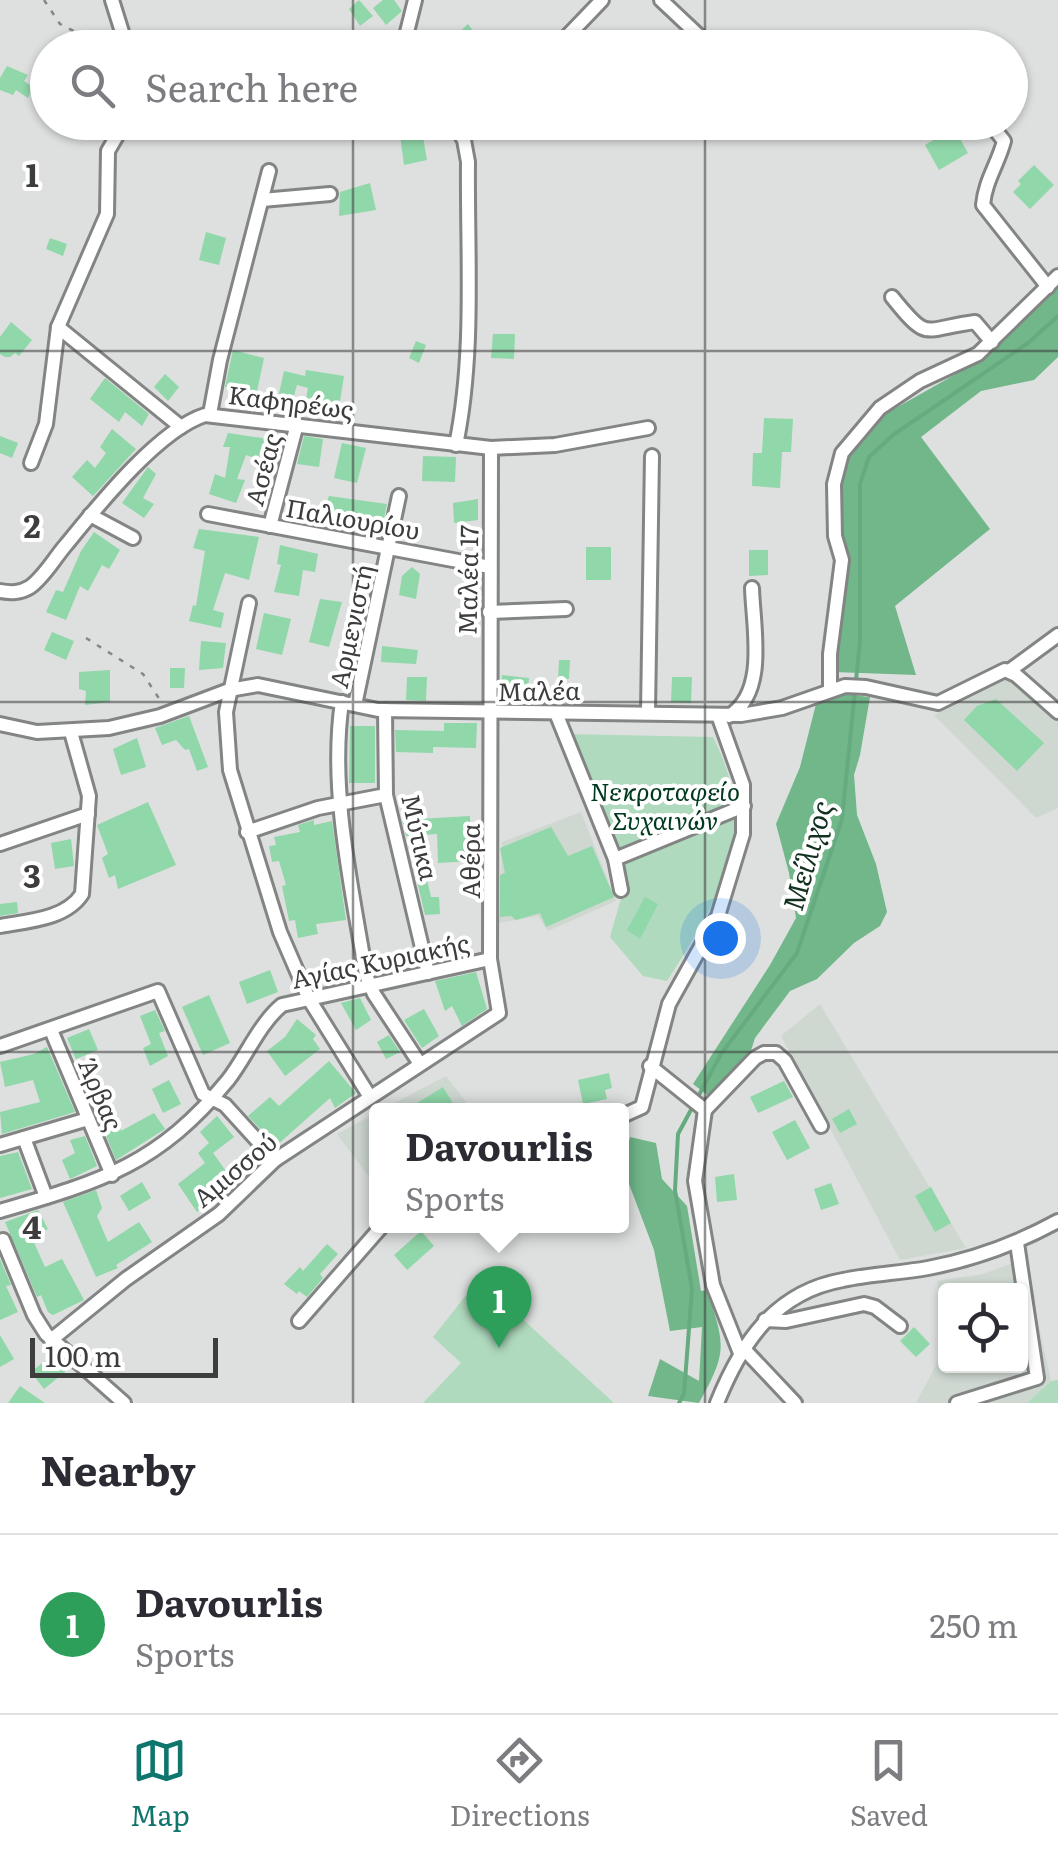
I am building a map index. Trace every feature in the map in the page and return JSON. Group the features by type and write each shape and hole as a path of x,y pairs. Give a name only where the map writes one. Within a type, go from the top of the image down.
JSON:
{"street":[{"path":"112,0 121,30"},
{"path":"408,30 415,0"},
{"path":"573,30 602,0"},
{"path":"661,0 693,30"},
{"path":"31,463 46,424 58,326 107,214 108,150 114,140"},
{"path":"456,445 466,347 468,162 464,140"},
{"path":"1003,140 1000,158 984,186 983,205 1048,287"},
{"path":"210,414 220,360 269,171"},
{"path":"262,200 330,194"},
{"path":"830,689 830,654 842,560 835,536 834,484 842,453 869,418 896,396 978,354 1058,276"},
{"path":"892,297 919,329 930,331 975,322 992,342"},
{"path":"58,326 181,426"},
{"name":"Καφηρέως","path":"0,591 18,592 30,586 90,515 154,449 181,426 210,414 491,448 555,446 648,428"},
{"name":"Ασέας","path":"270,526 297,424"},
{"name":"Μαλέα 17","path":"488,713 491,448"},
{"path":"648,712 652,456"},
{"name":"Αρμενιστή","path":"370,986 339,802 337,753 399,496"},
{"name":"Παλιουρίου","path":"208,514 490,567"},
{"path":"90,515 133,538"},
{"path":"629,1113 640,1109 674,992 725,899 743,834 742,785 724,716 746,703 753,682 752,588"},
{"path":"249,603 229,690 226,744 247,832 270,907 310,999 370,1097"},
{"path":"489,612 566,608"},
{"name":"Μαλέα","path":"0,724 37,732 125,726 229,690 258,685 384,710 488,713 648,712 724,716 782,708 848,686 938,703 998,672 1009,671 1058,635"},
{"path":"1009,671 1058,712"},
{"name":"Μύτικα","path":"384,710 386,795 428,974"},
{"name":"Αθέρα","path":"488,713 492,768 490,959 499,1008"},
{"path":"556,713 615,859 621,890"},
{"path":"0,926 62,912 77,902 84,885 86,781 71,732"},
{"path":"247,832 339,802 386,795"},
{"path":"615,859 744,806"},
{"path":"0,844 88,814"},
{"name":"Αγίας Κυριακής","path":"0,1211 112,1176 168,1143 212,1098 276,1010 288,1003 490,959"},
{"path":"370,986 420,1064"},
{"path":"0,1046 158,991 201,1092 225,1105 275,1160"},
{"name":"Αμισσού","path":"51,1340 126,1279 219,1214 275,1160 487,1023 497,1016 499,1008"},
{"name":"Άρβας","path":"51,1030 112,1176"},
{"path":"796,1403 742,1350 712,1284 695,1181 703,1108 755,1058 773,1052 785,1061 820,1126"},
{"path":"650,1066 703,1108"},
{"path":"0,1145 88,1119"},
{"path":"24,1138 46,1197"},
{"path":"717,1403 742,1350 765,1320 788,1301 842,1280 951,1263 1017,1243 1058,1220"},
{"path":"298,1321 376,1233"},
{"path":"0,1241 34,1315 51,1340 124,1403"},
{"path":"1017,1243 1021,1283"},
{"path":"765,1320 786,1322 868,1304 900,1326"},
{"path":"957,1403 1037,1378 1028,1329"}],"path":[{"path":"44,0 60,24 72,30"},
{"path":"86,638 148,680 160,699 160,716"}],"shaded area":[{"path":"1004,676 1058,722 1058,808 1036,818 934,715"},
{"path":"581,812 616,901 548,931 538,916 499,923 502,842"},
{"path":"820,1004 966,1248 900,1260 781,1036"},
{"path":"446,1076 467,1103 394,1103"},
{"path":"369,1117 369,1177 337,1134"},
{"path":"1024,1259 1051,1381 1027,1403 916,1403 938,1361 938,1373 1028,1373 1028,1283 938,1283 938,1286 937,1281 983,1274"}],"green space":[{"path":"1058,282 1058,357 1034,380 981,391 921,437 990,529 895,606 916,675 833,672 847,566 841,539 840,489 848,456 887,413 986,357"},
{"path":"843,694 870,697 854,775 857,815 876,864 887,912 880,926 854,943 817,979 790,991 755,1038 749,1057 710,1097 693,1084 796,918 776,824 800,767 816,704"},
{"name":"Νεκροταφείο Συχαινών","path":"564,734 713,737 734,804 734,835 718,893 667,981 643,976 610,937 624,888"},
{"path":"630,1137 656,1143 662,1179 687,1206 701,1291 707,1290 721,1348 699,1403 648,1396 660,1359 699,1381 702,1327 670,1331 654,1250 629,1184"},
{"path":"479,1279 614,1403 423,1403 461,1363 433,1337"},
{"path":"1058,1380 1058,1403 1027,1403 1051,1381"}],"building":[{"path":"359,0 373,16 360,26 349,9"},
{"path":"383,0 394,0 402,11 386,25 373,8"},
{"path":"7,66 28,75 24,81 30,85 28,98 16,90 13,95 0,90 0,78"},
{"path":"401,140 424,140 427,160 404,165"},
{"path":"934,140 961,140 968,153 939,170 925,145"},
{"path":"1034,165 1054,185 1030,209 1013,192"},
{"path":"370,183 376,210 339,216 340,192"},
{"path":"206,232 226,238 219,265 199,260"},
{"path":"50,238 67,244 63,256 46,249"},
{"path":"11,322 32,340 19,356 15,353 5,357 0,354 0,337"},
{"path":"493,334 515,334 514,359 491,358"},
{"path":"416,341 426,345 419,363 409,358"},
{"path":"233,350 264,358 256,396 225,387"},
{"path":"306,370 344,376 338,414 320,412 322,401 306,399 308,388 297,385 290,410 276,407 284,371 305,376"},
{"path":"165,374 179,387 168,401 154,387"},
{"path":"105,378 149,414 142,426 125,412 119,422 90,399"},
{"path":"764,418 793,419 791,452 782,452 780,488 752,486 753,453 762,453"},
{"path":"112,429 136,449 93,496 72,477 87,460 95,468 106,453 100,447"},
{"path":"228,433 282,441 275,465 246,455 237,479 245,480 236,503 209,494 215,474 225,478 230,447 223,447"},
{"path":"0,436 18,443 12,458 0,453"},
{"path":"304,436 323,439 319,467 297,464"},
{"path":"342,443 366,448 357,483 334,478"},
{"path":"423,456 456,457 455,482 422,481"},
{"path":"148,467 156,474 143,498 154,504 144,518 122,503"},
{"path":"329,496 387,504 381,533 320,521"},
{"path":"478,499 478,520 454,523 453,503"},
{"path":"199,529 259,537 249,580 225,573 213,610 224,613 221,628 189,621 193,605 196,606 205,551 193,548"},
{"path":"94,532 120,550 109,569 102,565 88,591 80,586 66,620 46,612 56,590 63,592"},
{"path":"280,545 318,554 315,572 303,570 299,596 274,592 281,565 277,564"},
{"path":"586,547 611,547 611,580 586,580"},
{"path":"749,550 768,550 768,575 749,576"},
{"path":"412,567 420,574 416,599 399,595 402,576"},
{"path":"320,599 342,602 329,647 309,642"},
{"path":"264,613 291,619 282,655 256,649"},
{"path":"52,632 74,641 66,660 44,650"},
{"path":"201,641 226,643 223,668 199,670"},
{"path":"382,646 418,650 416,664 381,662"},
{"path":"559,660 570,660 569,679 558,679"},
{"path":"170,668 185,668 184,688 170,688"},
{"path":"110,670 110,702 85,705 86,691 79,689 79,672"},
{"path":"502,675 529,678 527,701 500,699"},
{"path":"407,677 427,677 426,701 406,700"},
{"path":"672,677 692,677 691,703 671,702"},
{"path":"996,699 1044,743 1017,771 964,720 977,706"},
{"path":"189,716 208,767 197,771 189,749 185,750 176,740 162,745 155,728"},
{"path":"444,723 477,723 476,748 433,747 433,753 396,752 395,730 444,731"},
{"path":"350,726 375,726 375,783 349,783"},
{"path":"137,738 146,767 121,775 113,749"},
{"path":"148,802 176,865 118,889 115,875 109,878 102,858 108,854 97,825"},
{"path":"470,816 471,861 438,863 437,834 406,836 402,820"},
{"path":"314,820 314,825 332,821 346,920 316,924 318,934 298,938 295,920 289,921 279,861 272,862 269,846 276,845 274,837 300,832 298,825"},
{"path":"551,827 568,856 592,846 614,897 546,927 540,913 516,920 511,916 500,917 500,875 505,873 500,848"},
{"path":"71,839 74,866 55,869 51,843"},
{"path":"424,866 431,897 439,897 440,914 425,915 414,868"},
{"path":"645,897 658,904 640,939 627,930"},
{"path":"17,902 18,913 0,916 0,904"},
{"path":"270,970 278,992 247,1004 239,982"},
{"path":"476,972 487,1009 462,1026 452,1006 445,1011 435,981"},
{"path":"209,995 230,1043 203,1055 182,1007"},
{"path":"360,998 371,1020 356,1030 341,1003"},
{"path":"424,1009 439,1036 422,1048 404,1020"},
{"path":"155,1010 165,1031 159,1033 168,1056 150,1066 143,1048 151,1044 140,1016"},
{"path":"297,1019 316,1035 313,1039 320,1049 285,1076 267,1051 285,1037"},
{"path":"89,1029 98,1050 76,1059 67,1038"},
{"path":"389,1035 400,1052 386,1059 377,1042"},
{"path":"47,1047 75,1112 2,1134 0,1112 40,1102 33,1080 5,1087 0,1062"},
{"path":"329,1061 356,1093 335,1108 330,1098 276,1146 248,1116 270,1097 279,1106"},
{"path":"609,1073 612,1088 605,1090 607,1099 583,1103 578,1080"},
{"path":"169,1080 181,1104 163,1113 152,1089"},
{"path":"784,1081 793,1097 758,1113 750,1097"},
{"path":"443,1087 453,1103 417,1103"},
{"path":"849,1109 857,1124 840,1133 832,1119"},
{"path":"154,1113 165,1129 116,1160 102,1126 118,1120 121,1131"},
{"path":"217,1116 234,1137 213,1153 231,1178 211,1194 215,1199 197,1212 178,1184 205,1163 198,1153 209,1143 200,1132"},
{"path":"795,1120 810,1148 787,1160 772,1132"},
{"path":"85,1136 97,1166 70,1179 62,1160 75,1153 70,1140"},
{"path":"18,1152 32,1189 0,1198 0,1156"},
{"path":"734,1174 737,1200 717,1202 715,1177"},
{"path":"142,1182 151,1198 129,1211 120,1196"},
{"path":"831,1183 839,1204 821,1210 814,1189"},
{"path":"931,1187 951,1223 935,1232 915,1196"},
{"path":"96,1190 102,1208 97,1216 108,1242 139,1222 152,1242 116,1265 118,1268 96,1277 63,1202"},
{"path":"38,1210 48,1229 31,1236 45,1267 62,1259 84,1300 53,1315 41,1295 37,1297 5,1222"},
{"path":"419,1233 434,1246 407,1270 394,1255"},
{"path":"327,1244 338,1254 307,1297 284,1284 300,1267 303,1271"},
{"path":"0,1259 11,1285 6,1286 18,1312 0,1320"},
{"path":"914,1327 930,1344 916,1357 900,1341"},
{"path":"0,1335 14,1359 0,1367"},
{"path":"51,1356 66,1371 44,1389 31,1372"},
{"path":"20,1386 45,1403 8,1403"}],"waterway":[{"name":"Μείλιχος","path":"679,1403 684,1394 692,1289 675,1190 678,1134 721,1054 797,953 842,819 860,641 860,484 869,457 893,435 1028,343 1058,316"}],"place":[{"name":"Davourlis","path":"499,1348"}]}
